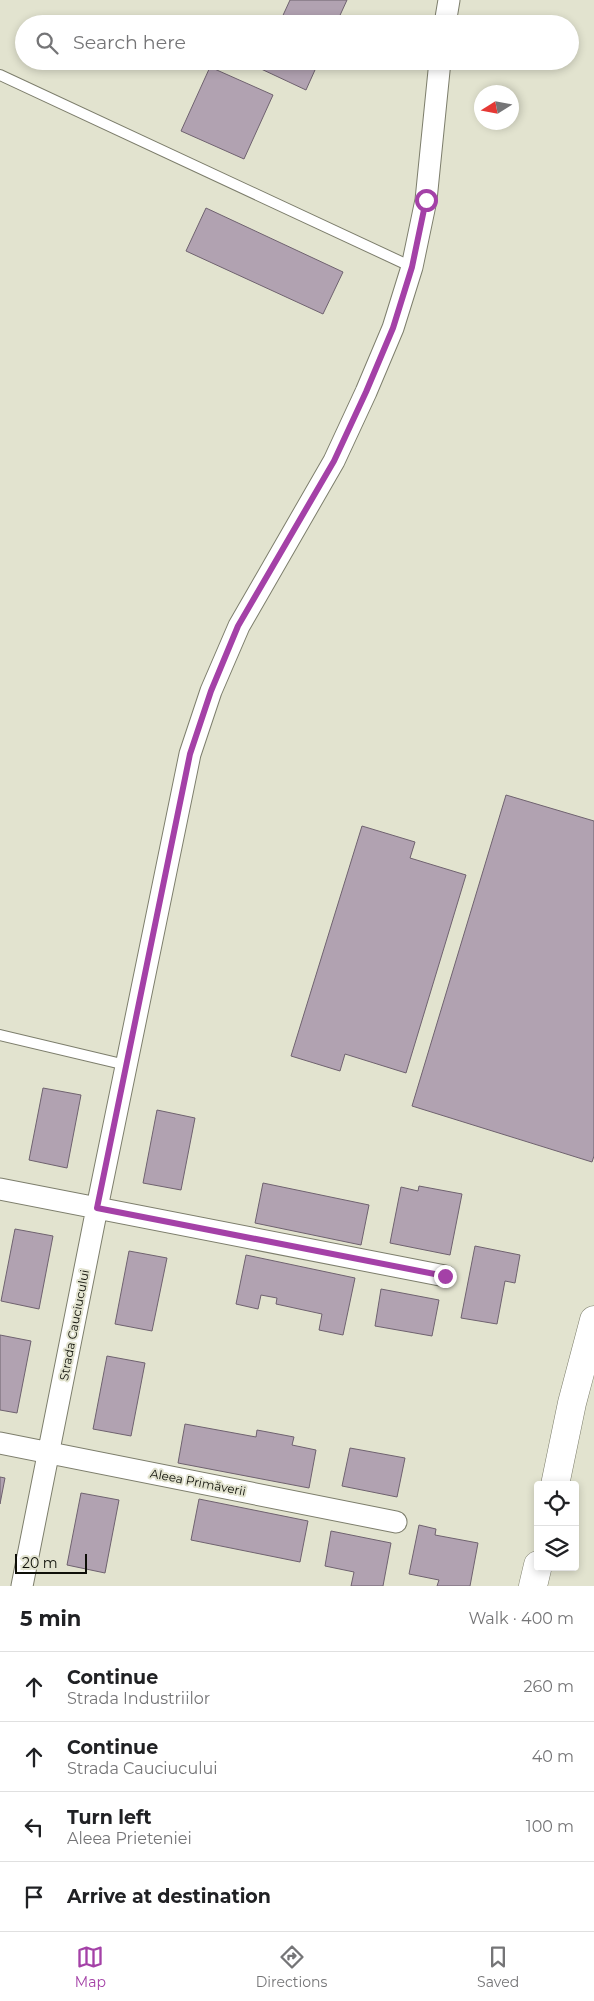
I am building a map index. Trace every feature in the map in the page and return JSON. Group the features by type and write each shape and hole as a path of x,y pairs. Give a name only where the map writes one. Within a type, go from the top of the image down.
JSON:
{"main road":[{"path":"556,1481 572,1403 594,1320"},
{"path":"533,1586 537,1571"}],"street":[{"path":"446,15 449,0"},
{"name":"Strada Cauciucului","path":"22,1586 190,754 211,691 238,626 334,461 393,328 412,267 426,200 439,70"},
{"path":"0,1189 445,1276"},
{"name":"Aleea Primăverii","path":"0,1443 396,1522"}],"lane":[{"path":"0,75 412,267"},
{"path":"0,1035 126,1065"}],"building":[{"path":"290,0 347,0 340,15 283,15"},
{"path":"209,70 217,70 273,95 244,159 181,131"},
{"path":"263,70 315,70 306,90"},
{"path":"206,208 343,272 323,314 186,251"},
{"path":"506,795 594,821 594,1156 592,1162 412,1106"},
{"path":"362,826 415,842 410,858 466,875 406,1073 345,1054 340,1071 291,1056"},
{"path":"43,1088 81,1095 67,1168 29,1160"},
{"path":"157,1110 195,1118 181,1190 143,1183"},
{"path":"263,1183 369,1205 361,1245 255,1223"},
{"path":"419,1186 462,1194 450,1255 390,1243 401,1187 418,1191"},
{"path":"15,1229 53,1236 39,1309 1,1301"},
{"path":"475,1246 520,1255 515,1283 505,1281 497,1324 461,1318"},
{"path":"129,1251 167,1258 152,1331 115,1324"},
{"path":"246,1255 355,1278 343,1335 319,1330 322,1314 276,1304 277,1298 261,1295 258,1309 236,1304"},
{"path":"381,1289 439,1300 432,1336 375,1326"},
{"path":"0,1335 31,1341 17,1413 0,1410"},
{"path":"107,1356 145,1363 131,1436 93,1429"},
{"path":"185,1424 256,1437 257,1430 294,1437 292,1445 316,1450 309,1488 178,1463"},
{"path":"350,1448 405,1458 397,1497 342,1486"},
{"path":"0,1477 5,1478 0,1504"},
{"path":"81,1493 119,1500 105,1573 67,1565"},
{"path":"199,1499 308,1521 300,1562 191,1540"},
{"path":"419,1525 436,1529 435,1535 478,1543 470,1586 437,1586 439,1580 409,1574"},
{"path":"331,1531 391,1543 383,1586 351,1586 354,1572 325,1566"}],"route":[{"path":"426,200 412,267 393,328 366,392 334,461 238,626 211,691 190,754 97,1208 445,1276"}]}
